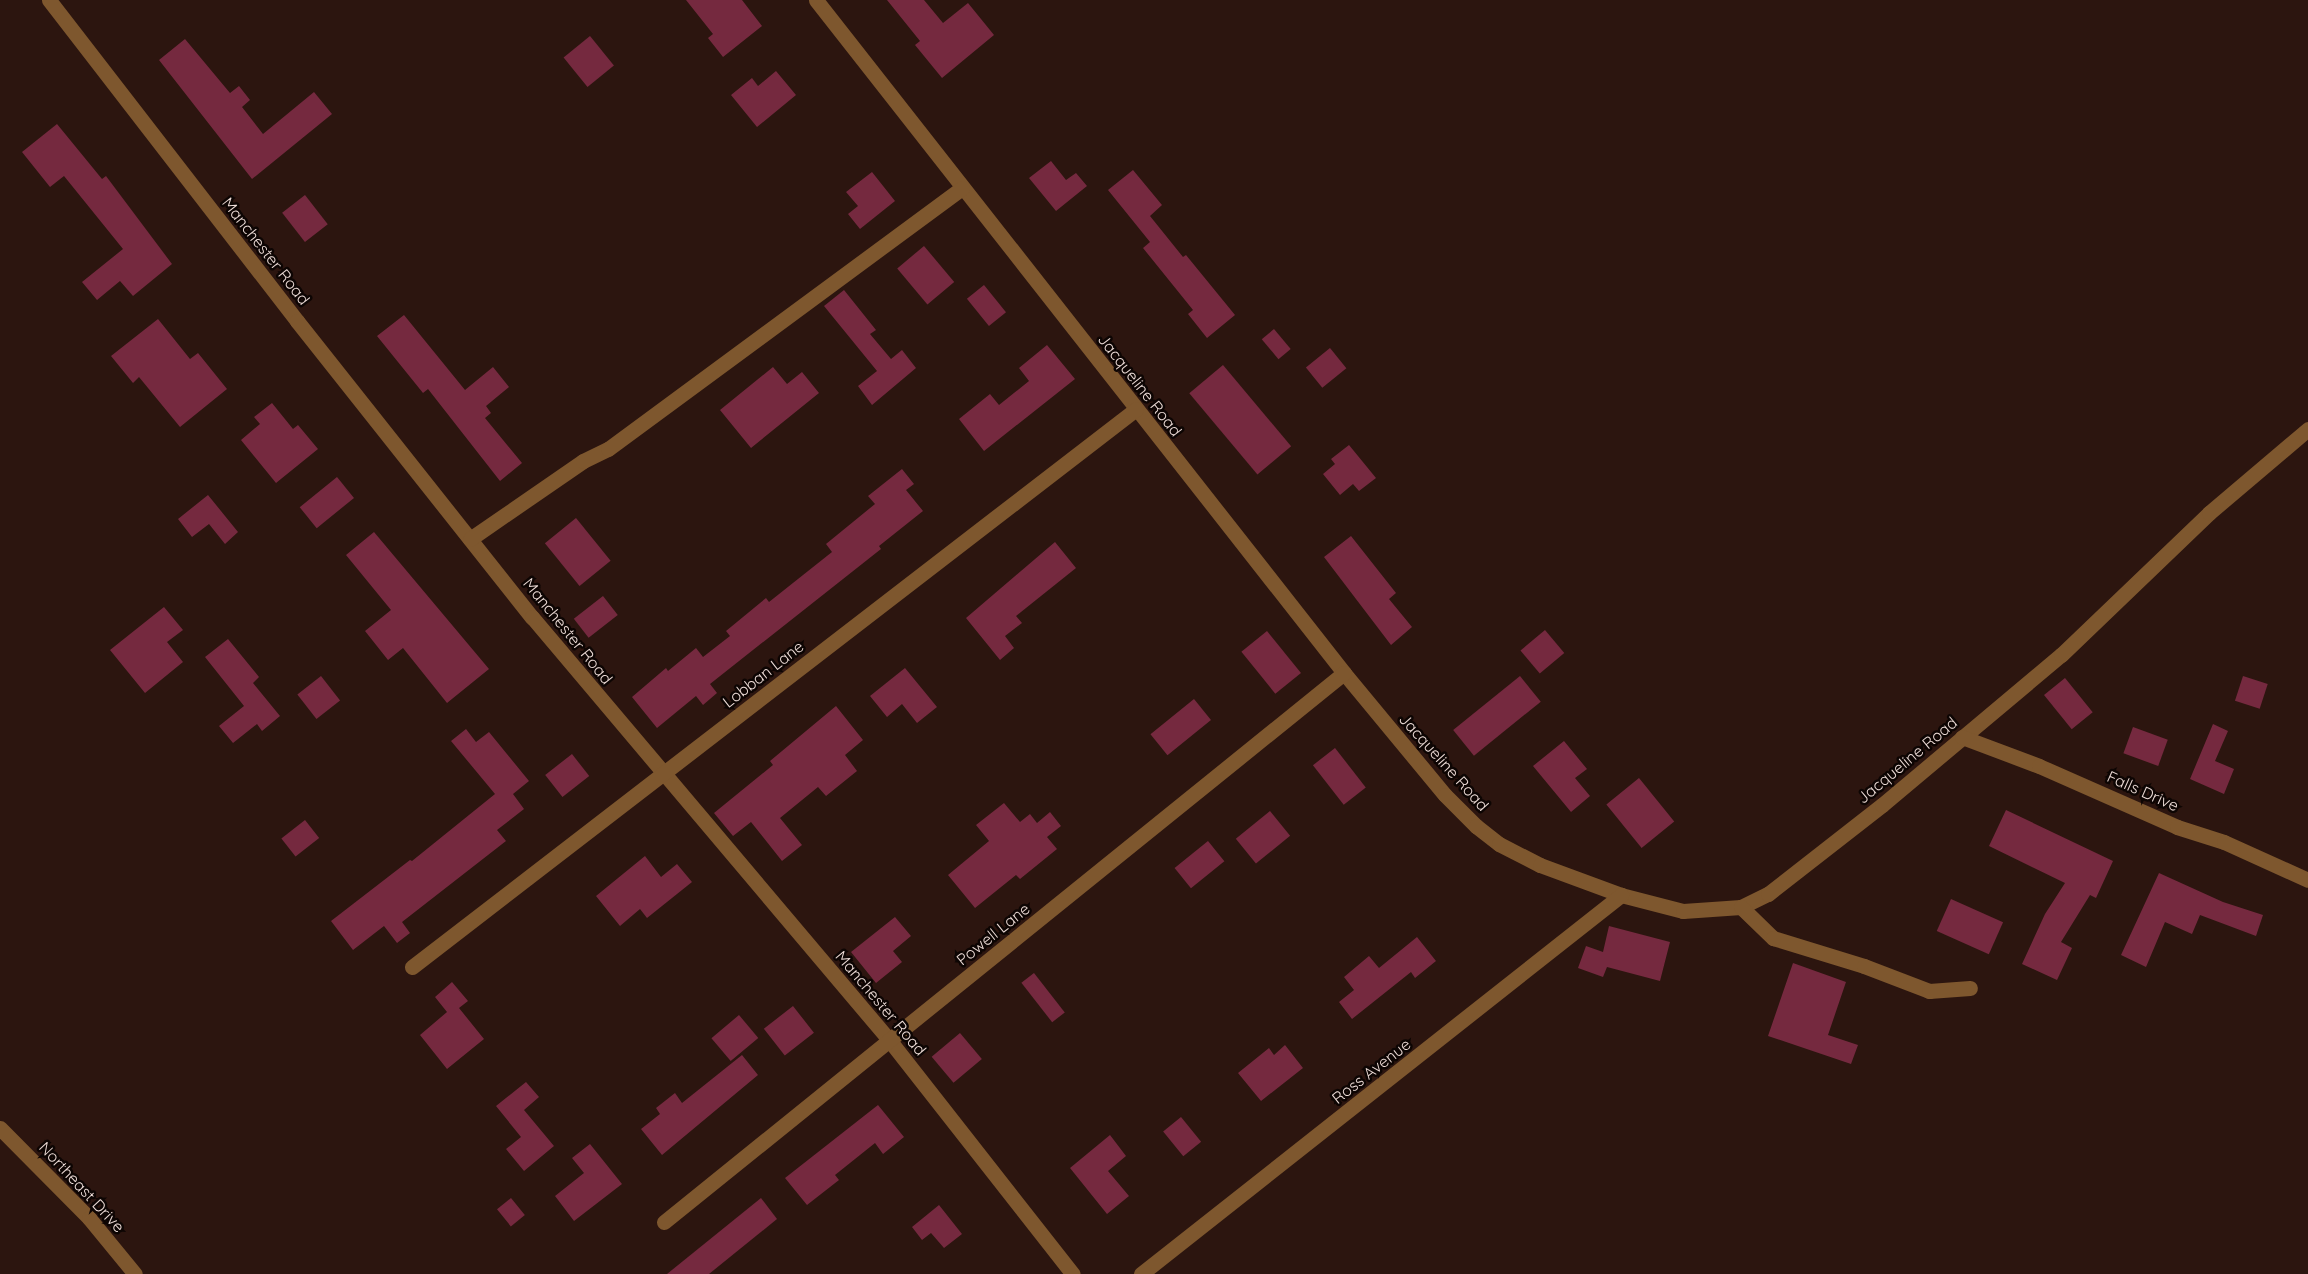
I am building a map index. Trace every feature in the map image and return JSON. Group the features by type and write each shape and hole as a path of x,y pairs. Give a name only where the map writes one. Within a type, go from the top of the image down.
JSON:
{"street":[{"name":"Manchester Road","path":"49,0 297,321 470,539 662,774 890,1041 1074,1274"},
{"name":"Jacqueline Road","path":"816,0 1411,756 1476,826 1499,844 1540,866 1621,895 1683,911 1741,907 1768,894 1796,874 2061,655 2209,513 2308,429"},
{"path":"470,539 583,461 608,449 962,188"},
{"name":"Lobban Lane","path":"412,967 1136,409"},
{"name":"Powell Lane","path":"664,1222 1344,673"},
{"name":"Falls Drive","path":"1962,737 2039,765 2177,826 2224,842 2308,880"},
{"name":"Ross Avenue","path":"1141,1274 1621,895"},
{"path":"1741,907 1773,938 1864,966 1929,991 1970,988"},
{"name":"Northeast Drive","path":"0,1128 89,1218 135,1274"}],"building":[{"path":"686,0 742,0 762,26 723,57 708,38 713,34"},
{"path":"887,0 924,0 943,23 968,3 994,35 942,78 915,45 920,41"},
{"path":"590,36 614,66 587,87 564,57"},
{"path":"185,39 230,93 239,86 250,100 242,107 263,134 314,92 332,114 252,179 159,60"},
{"path":"776,71 796,95 757,127 731,95 752,78 758,86"},
{"path":"57,124 102,179 106,176 172,264 133,296 120,281 97,300 82,282 123,249 64,176 50,187 22,152"},
{"path":"1051,161 1066,180 1076,173 1087,186 1056,211 1029,178"},
{"path":"1133,170 1162,205 1150,216 1183,257 1186,255 1235,315 1207,338 1188,314 1193,310 1143,248 1150,242 1108,190"},
{"path":"872,172 895,201 860,229 848,214 858,206 846,192"},
{"path":"305,195 328,224 305,242 282,213"},
{"path":"924,246 954,282 927,305 897,268"},
{"path":"984,285 1006,312 989,326 967,299"},
{"path":"844,290 876,330 870,334 891,359 902,350 916,368 872,405 858,386 877,371 824,306"},
{"path":"404,315 465,390 493,367 509,387 486,406 491,413 485,418 522,463 500,481 428,389 423,393 377,336"},
{"path":"158,319 190,359 198,353 227,389 180,427 139,377 133,383 111,356"},
{"path":"1274,329 1291,349 1278,359 1262,339"},
{"path":"1047,345 1075,379 984,451 959,419 990,394 999,405 1029,381 1019,368"},
{"path":"1330,348 1346,368 1322,388 1306,368"},
{"path":"1223,365 1291,446 1257,474 1189,393"},
{"path":"773,367 787,384 802,372 819,393 751,448 720,410"},
{"path":"272,403 293,429 298,425 318,449 276,483 241,440 260,424 254,417"},
{"path":"1349,445 1376,478 1359,491 1353,484 1340,495 1323,474 1335,464 1331,459"},
{"path":"902,469 914,484 906,490 923,511 879,546 881,549 710,684 717,693 703,705 696,696 657,728 632,697 666,668 668,671 696,648 703,657 730,636 726,631 766,598 769,602 832,552 826,544 875,504 868,496"},
{"path":"337,477 354,498 317,528 300,507"},
{"path":"208,495 238,532 225,544 209,524 192,537 178,519"},
{"path":"576,518 611,561 580,586 545,543"},
{"path":"374,532 489,669 447,703 403,648 388,660 365,631 391,610 346,555"},
{"path":"1351,536 1396,593 1389,599 1412,627 1391,645 1324,557"},
{"path":"1055,542 1076,568 1016,616 1022,623 1005,636 1014,648 1000,660 966,618"},
{"path":"603,596 618,615 589,638 574,619"},
{"path":"164,607 183,630 167,642 183,662 145,693 110,650"},
{"path":"1545,630 1564,653 1540,674 1520,651"},
{"path":"1267,631 1301,673 1275,694 1241,652"},
{"path":"228,639 259,677 253,683 280,716 262,731 257,724 233,743 219,726 244,706 205,657"},
{"path":"905,668 937,707 917,723 902,704 887,717 870,696"},
{"path":"321,676 340,700 316,719 297,694"},
{"path":"1520,676 1541,702 1474,756 1453,730"},
{"path":"2243,676 2268,684 2260,709 2235,701"},
{"path":"2065,678 2093,712 2072,729 2044,695"},
{"path":"1194,699 1211,720 1167,755 1150,734"},
{"path":"836,706 863,740 845,755 857,771 826,796 818,787 780,818 802,845 782,861 751,822 733,836 714,813 773,765 770,761"},
{"path":"2213,724 2228,731 2215,761 2234,769 2224,794 2190,779"},
{"path":"2133,727 2168,740 2158,766 2123,753"},
{"path":"466,729 476,742 489,732 529,781 513,794 524,809 497,830 506,841 402,922 410,933 397,943 384,926 353,950 331,921 410,860 412,861 495,794 451,741"},
{"path":"1564,741 1587,769 1575,778 1590,796 1571,812 1533,766"},
{"path":"1335,748 1366,787 1344,805 1313,765"},
{"path":"572,754 589,776 562,797 545,775"},
{"path":"1639,778 1674,822 1642,848 1606,804"},
{"path":"1004,803 1020,822 1030,814 1037,823 1050,812 1061,826 1047,837 1057,849 1020,879 1016,875 975,908 948,875 989,841 976,825"},
{"path":"2006,810 2113,861 2096,898 2090,895 2061,942 2072,948 2057,980 2022,964 2045,914 2065,883 1989,846"},
{"path":"1270,811 1290,836 1256,864 1236,839"},
{"path":"305,820 319,838 296,857 281,838"},
{"path":"1208,841 1224,861 1191,888 1175,868"},
{"path":"645,856 661,877 677,864 692,882 647,918 640,909 620,926 596,896"},
{"path":"2159,873 2223,902 2263,915 2256,936 2200,915 2192,934 2165,922 2146,967 2121,955"},
{"path":"1951,899 2003,922 1989,954 1937,931"},
{"path":"895,917 911,936 893,951 902,962 876,983 851,952"},
{"path":"1609,926 1670,942 1660,981 1607,967 1603,977 1578,968 1586,946 1603,952"},
{"path":"1417,937 1436,961 1415,978 1411,972 1352,1019 1339,1002 1354,990 1344,977 1369,956 1379,968"},
{"path":"1793,963 1846,982 1828,1035 1858,1045 1851,1064 1768,1036"},
{"path":"1034,973 1065,1012 1052,1022 1021,983"},
{"path":"452,982 468,1001 459,1008 484,1039 447,1069 420,1035 447,1012 435,997"},
{"path":"793,1006 814,1033 785,1056 764,1029"},
{"path":"739,1015 758,1038 731,1061 711,1038"},
{"path":"960,1033 982,1059 954,1083 932,1057"},
{"path":"1285,1045 1303,1068 1261,1101 1238,1073 1269,1048 1274,1055"},
{"path":"742,1055 758,1075 662,1155 641,1129 660,1114 656,1108 675,1093 682,1103"},
{"path":"526,1082 539,1097 524,1110 554,1146 524,1171 506,1149 521,1137 496,1106"},
{"path":"878,1105 904,1137 883,1154 875,1143 835,1175 839,1180 807,1205 785,1178"},
{"path":"1181,1117 1201,1142 1183,1156 1163,1131"},
{"path":"1110,1135 1126,1156 1108,1171 1129,1196 1107,1214 1070,1168"},
{"path":"590,1144 622,1184 574,1221 555,1196 584,1173 572,1158"},
{"path":"511,1198 525,1215 511,1226 497,1209"},
{"path":"761,1198 777,1219 709,1274 667,1274"},
{"path":"939,1205 962,1234 944,1248 931,1233 922,1240 912,1227"}]}
